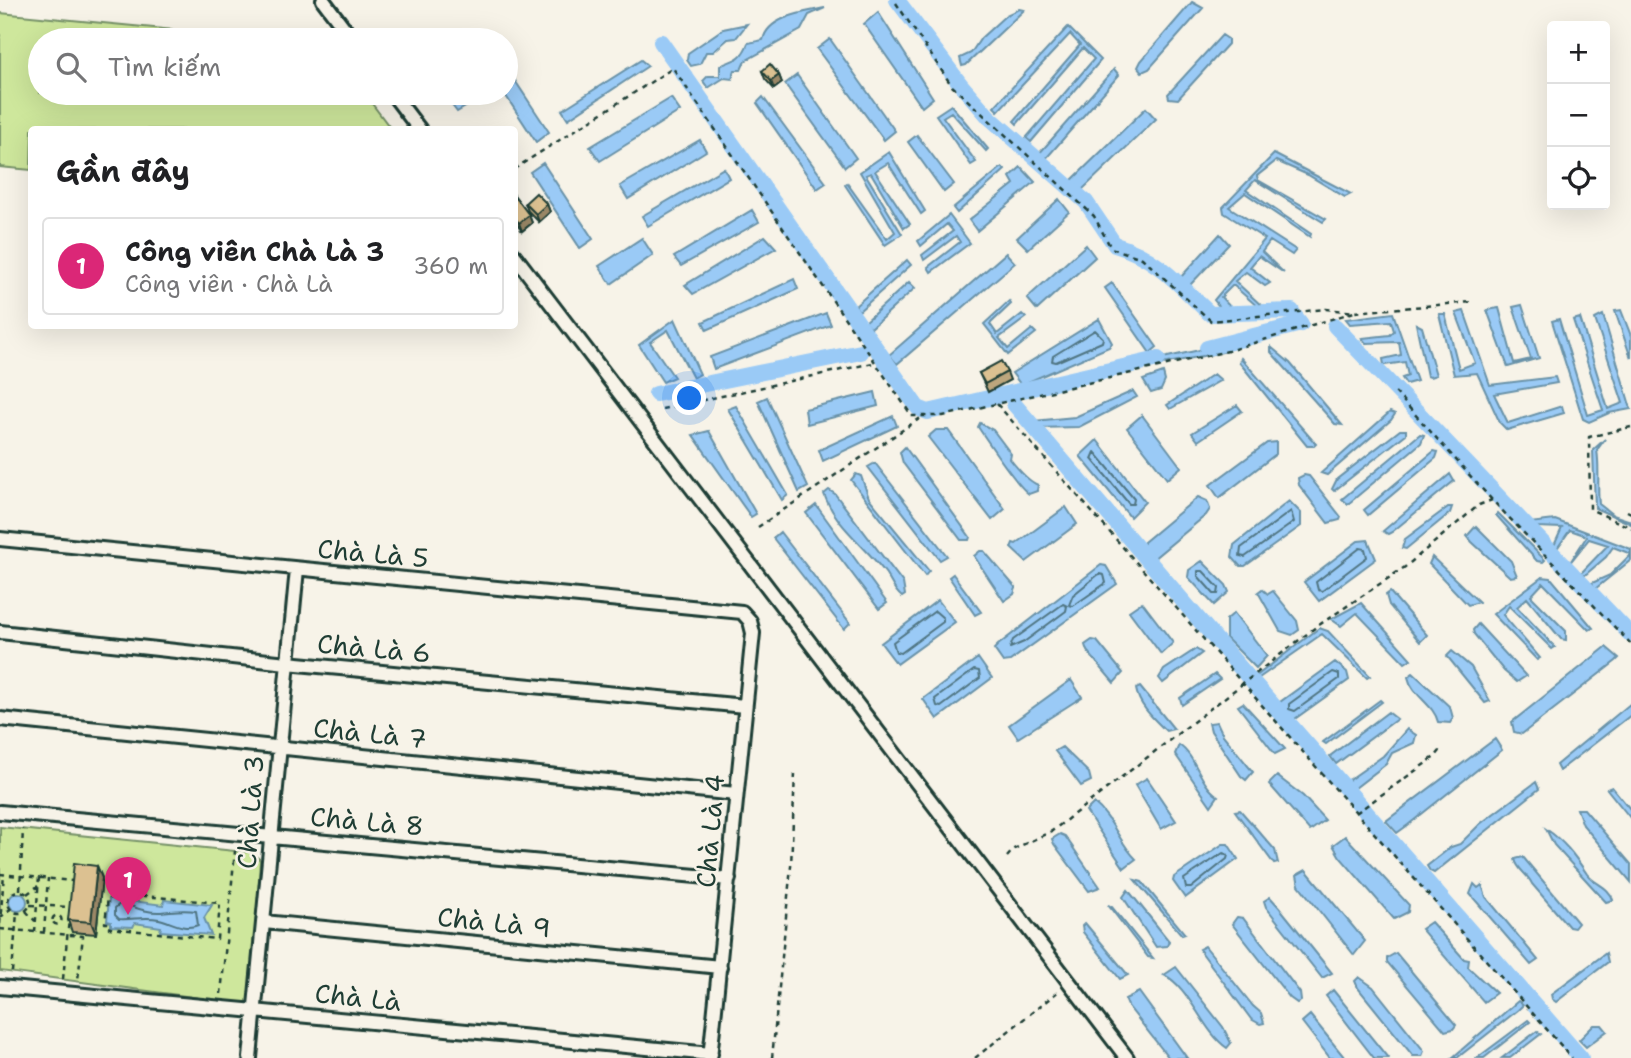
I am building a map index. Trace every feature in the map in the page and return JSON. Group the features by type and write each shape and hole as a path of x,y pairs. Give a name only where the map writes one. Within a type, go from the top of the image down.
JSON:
{"street":[{"path":"323,0 344,28"},
{"path":"401,105 417,126"},
{"path":"518,260 1127,1058"},
{"name":"Chà Là 5","path":"0,539 742,612"},
{"name":"Chà Là 3","path":"250,1058 297,569"},
{"name":"Chà Là 4","path":"711,1056 753,633 750,621 742,612"},
{"name":"Chà Là 6","path":"0,632 287,663 745,706"},
{"name":"Chà Là 7","path":"0,719 736,794"},
{"name":"Chà Là 8","path":"0,812 729,879"},
{"name":"Chà Là 9","path":"264,922 720,967"},
{"name":"Chà Là","path":"0,987 711,1056"}],"path":[{"path":"896,3 952,86 1094,216 1111,247 1142,258 1211,321 1326,309 1354,312 1472,302"},
{"path":"518,166 673,68 873,363 912,416 943,416 1228,351 1354,312"},
{"path":"662,409 873,363"},
{"path":"1395,392 1492,500 1631,644"},
{"path":"998,404 1572,1058"},
{"path":"758,527 922,417"},
{"path":"1631,427 1590,437 1588,442 1591,456 1590,509 1631,528"},
{"path":"1007,857 1014,849 1052,831 1316,627 1405,567 1479,505 1492,500"},
{"path":"1356,813 1436,756 1443,747"},
{"path":"772,1058 792,853 795,773"},
{"path":"20,891 23,829"},
{"path":"221,994 235,851"},
{"path":"72,889 73,880 2,874 0,926 83,936 78,980"},
{"path":"35,932 39,877"},
{"path":"44,932 48,878"},
{"path":"3,885 11,893"},
{"path":"27,894 38,886"},
{"path":"11,893 20,891 27,894"},
{"path":"11,893 8,901 10,909 17,913 26,911 30,905 27,894"},
{"path":"112,893 220,903 217,939 109,929 106,918 108,897 111,897 112,893"},
{"path":"63,979 71,898"},
{"path":"1,900 8,901"},
{"path":"30,905 70,907"},
{"path":"54,933 54,917 59,907"},
{"path":"1,918 10,909"},
{"path":"26,911 36,922"},
{"path":"12,972 17,913"},
{"path":"44,920 59,915 61,922"},
{"path":"94,917 106,918"},
{"path":"55,925 68,922"},
{"path":"975,1058 1070,983"}],"green space":[{"path":"0,13 153,28 28,28 28,105 373,105 389,126 28,126 28,170 0,167"},
{"path":"0,827 247,852 247,847 260,860 252,1005 0,971"}],"water":[{"path":"1192,2 1203,8 1149,69 1142,72 1138,67 1141,61"},
{"path":"825,8 809,15 801,30 745,61 741,70 735,70 732,79 724,78 708,88 703,81 708,76 720,76 720,66 740,56 748,43 763,40 766,32 780,20"},
{"path":"1019,9 1024,10 962,66 960,58 971,53 981,38 1006,15"},
{"path":"878,12 933,98 922,107 864,24"},
{"path":"747,24 736,38 728,39 713,52 706,52 700,64 691,66 687,60 688,53 723,29"},
{"path":"1068,27 1101,60 1031,142 1026,138 1094,59 1083,48 1017,124 1014,121 1080,45 1070,34 998,111 994,107"},
{"path":"1222,35 1228,39 1228,44 1178,99 1169,98 1168,94"},
{"path":"830,39 895,131 884,140 817,49"},
{"path":"641,60 648,66 568,119 562,110"},
{"path":"1114,69 1119,75 1043,162 1037,156"},
{"path":"797,75 856,158 845,167 785,84"},
{"path":"518,85 549,132 536,142 512,105 518,105"},
{"path":"763,97 826,183 817,189 757,103"},
{"path":"671,98 680,111 600,161 590,147"},
{"path":"452,105 469,105 457,112"},
{"path":"951,105 988,149 986,151 951,112 943,117 976,162 971,165 936,115"},
{"path":"1146,108 1156,119 1082,190 1071,181"},
{"path":"917,135 954,184 944,192 908,142"},
{"path":"700,140 706,151 628,199 620,186"},
{"path":"889,152 925,211 921,214 888,163 875,171 910,224 904,228 871,173 866,175 902,234 885,245 845,185 847,183 887,239 895,232 860,172"},
{"path":"1274,154 1351,194 1345,197 1308,175 1276,161 1257,176 1258,180 1326,219 1323,222 1255,180 1246,190 1311,234 1310,237 1245,193 1229,207 1296,250 1292,255 1270,241 1262,252 1284,273 1259,256 1250,267 1270,283 1265,286 1246,272 1235,281 1263,307 1259,308 1233,285 1221,297 1232,309 1222,310 1214,300 1265,239 1224,213 1223,207"},
{"path":"543,163 593,239 580,248 530,172"},
{"path":"1002,167 1005,170 957,213 953,208"},
{"path":"1021,167 1035,182 977,231 969,220 1014,184 1010,177"},
{"path":"724,168 729,178 648,226 642,216"},
{"path":"1059,199 1069,212 1028,249 1017,238"},
{"path":"752,210 759,222 681,266 674,257"},
{"path":"949,215 970,243 931,272 928,267 960,242 956,236 924,260 922,255 953,231 947,224 921,246 918,241"},
{"path":"1220,234 1229,244 1189,286 1180,278"},
{"path":"765,236 776,248 693,294 685,285"},
{"path":"642,238 653,255 611,284 599,266"},
{"path":"1086,245 1095,257 1037,310 1027,298"},
{"path":"1006,253 1015,263 897,364 889,355"},
{"path":"907,260 911,265 859,311 855,306"},
{"path":"794,279 798,289 707,330 703,322"},
{"path":"909,282 915,288 871,328 865,322"},
{"path":"1112,283 1157,347 1150,353 1105,288"},
{"path":"1009,301 1011,304 990,324 997,334 1022,314 1026,318 999,338 1008,349 1032,329 1036,333 1008,355 984,324"},
{"path":"1522,305 1539,358 1508,367 1487,310 1499,308 1514,363 1531,359 1513,307"},
{"path":"1621,310 1631,336 1631,358 1615,311"},
{"path":"1464,311 1490,385 1555,377 1557,383 1494,394 1508,423 1562,406 1564,413 1507,430 1500,423 1477,373 1454,375 1439,314 1445,314 1459,369 1475,363 1456,313"},
{"path":"826,313 831,325 714,369 710,357"},
{"path":"1393,313 1417,381 1406,384 1402,378 1408,376 1405,362 1384,365 1383,359 1401,355 1399,342 1366,343 1362,338 1390,335 1394,331 1391,321 1350,324 1346,319"},
{"path":"1603,315 1631,409 1609,413 1589,422 1583,419 1552,321 1559,319 1588,415 1603,410 1573,320 1580,318 1608,409 1623,403 1595,319"},
{"path":"675,319 700,374 693,378 668,330 650,342 674,377 663,382 639,345"},
{"path":"1099,319 1112,343 1109,347 1021,385 1012,373"},
{"path":"1416,324 1422,327 1436,375 1430,377 1427,376"},
{"path":"1227,344 1228,351 1153,366 1141,367 1140,363"},
{"path":"1271,347 1290,363 1342,425 1335,424 1271,352"},
{"path":"1241,358 1316,444 1314,446 1307,446 1239,362"},
{"path":"1163,373 1165,381 1161,390 1151,393 1143,380"},
{"path":"1214,374 1221,380 1170,409 1167,405"},
{"path":"1133,391 1137,397 1079,427 1035,428 1034,421 1075,417"},
{"path":"875,392 878,406 807,424 805,409"},
{"path":"767,397 808,487 799,492 758,401"},
{"path":"1237,405 1242,411 1198,441 1192,433"},
{"path":"736,406 788,495 782,500 728,409"},
{"path":"1390,412 1395,414 1391,420 1327,475 1321,473"},
{"path":"1142,415 1181,467 1167,479 1127,428"},
{"path":"893,416 897,426 823,461 819,450"},
{"path":"980,423 993,430 1011,454 1013,463 1038,485 1037,491 1029,494 1017,482 978,427"},
{"path":"936,430 948,430 1005,509 992,520 928,437"},
{"path":"1400,430 1406,430 1406,434 1334,491 1332,489 1337,479"},
{"path":"709,431 756,514 751,517 693,435"},
{"path":"1420,434 1424,435 1421,443 1348,504 1342,499"},
{"path":"1605,439 1597,450 1599,504 1613,515 1631,521 1631,524 1595,508 1593,450"},
{"path":"1097,440 1145,502 1130,517 1080,456"},
{"path":"1276,442 1276,454 1219,498 1210,485 1267,443"},
{"path":"905,447 970,537 969,540 961,540 903,463 900,452"},
{"path":"1434,451 1438,452 1436,458 1368,515 1364,510"},
{"path":"875,463 947,556 940,560 868,467"},
{"path":"856,474 861,476 869,498 929,571 925,576 851,480"},
{"path":"1450,474 1454,481 1392,532 1388,534 1383,531"},
{"path":"1309,476 1341,517 1340,520 1328,523 1299,485 1298,478"},
{"path":"829,490 835,494 903,583 905,595 902,597 897,592 878,564 836,516 824,494"},
{"path":"1198,497 1207,501 1210,509 1206,515 1153,559 1148,557 1144,542"},
{"path":"1289,501 1301,513 1301,526 1245,566 1240,566 1232,557 1234,545"},
{"path":"816,505 887,603 879,609 806,513"},
{"path":"1066,507 1077,524 1026,562 1011,548 1013,543 1016,544"},
{"path":"1448,507 1452,507 1450,513 1406,549 1402,548 1405,539"},
{"path":"1498,513 1545,560 1543,562 1537,561 1496,515"},
{"path":"1555,520 1631,549 1631,554 1613,547 1606,557 1584,576 1581,573 1608,545 1589,539 1569,564 1587,536 1570,530 1556,550 1553,548 1562,528 1537,527 1529,523"},
{"path":"1476,526 1511,561 1517,576 1510,577 1467,536"},
{"path":"780,532 850,623 844,629 773,538"},
{"path":"1368,540 1376,559 1319,601 1304,582 1358,541"},
{"path":"984,551 1016,588 1014,594 1004,601 974,556"},
{"path":"1631,554 1631,560 1595,589 1592,583 1610,575"},
{"path":"1432,557 1479,602 1468,605 1429,564"},
{"path":"1202,561 1226,585 1229,592 1214,605 1188,577 1189,570"},
{"path":"1101,565 1106,566 1117,584 1010,661 1003,662 994,649 998,645"},
{"path":"953,574 981,612 975,615 949,577"},
{"path":"1542,577 1551,578 1593,628 1589,630 1543,583 1531,596 1566,631 1566,640 1561,639 1527,598 1517,607 1555,647 1552,649 1509,606 1503,615 1540,658 1537,660 1493,614"},
{"path":"1262,589 1268,594 1273,591 1297,621 1299,630 1292,635 1280,631 1258,592"},
{"path":"1390,592 1427,635 1420,642 1389,605 1386,595"},
{"path":"938,600 955,622 897,664 881,643"},
{"path":"1142,602 1173,643 1161,654 1129,611"},
{"path":"1361,603 1411,659 1405,663 1357,613 1341,626 1331,619"},
{"path":"1234,613 1267,656 1256,668 1226,638 1226,620"},
{"path":"1478,624 1526,676 1517,682 1504,671 1474,634 1473,630"},
{"path":"1319,628 1328,631 1370,676 1367,678 1322,634 1259,678 1255,677"},
{"path":"1092,640 1097,641 1123,673 1114,683 1087,651 1085,645"},
{"path":"1606,647 1619,658 1616,661 1522,734 1514,732 1512,722"},
{"path":"1196,649 1202,653 1163,683 1159,678 1164,670"},
{"path":"1452,651 1471,667 1490,701 1485,703 1447,656"},
{"path":"978,658 992,678 937,719 923,699"},
{"path":"1335,662 1347,672 1349,680 1292,721 1282,712 1280,702"},
{"path":"1413,673 1450,707 1453,718 1450,723 1438,722 1432,710 1414,690 1408,677"},
{"path":"1215,674 1220,679 1182,705 1180,698"},
{"path":"1071,680 1082,697 1018,738 1009,725"},
{"path":"1140,687 1174,729 1166,731 1148,712 1136,689"},
{"path":"1380,700 1382,702 1326,744 1323,742"},
{"path":"1243,703 1285,749 1275,754 1238,706"},
{"path":"1631,703 1631,715 1559,771 1556,765"},
{"path":"1388,712 1397,719 1336,764 1330,756"},
{"path":"1217,722 1223,735 1253,772 1246,780 1211,731 1209,723"},
{"path":"1407,729 1416,735 1414,743 1392,753 1386,764 1355,788 1346,782 1383,756"},
{"path":"1495,739 1502,750 1408,825 1397,833 1386,821"},
{"path":"1179,745 1218,796 1211,806 1175,754"},
{"path":"1062,747 1089,773 1091,781 1081,786 1055,751"},
{"path":"1277,776 1303,796 1325,820 1310,831 1269,784"},
{"path":"1147,778 1176,821 1161,829 1135,785"},
{"path":"1536,782 1539,789 1434,873 1430,871 1427,866 1451,847 1460,844 1480,824"},
{"path":"1612,787 1631,810 1631,819 1607,789"},
{"path":"1094,803 1136,859 1124,868 1086,811"},
{"path":"1577,809 1584,809 1631,864 1631,882 1583,825"},
{"path":"1240,810 1275,850 1278,863 1274,864 1235,811"},
{"path":"1546,829 1564,844 1590,877 1609,892 1613,900 1606,902 1554,845"},
{"path":"1060,834 1065,836 1100,887 1089,891 1054,844 1052,839"},
{"path":"1345,836 1409,905 1408,912 1394,919 1340,857 1333,845"},
{"path":"1223,844 1228,844 1238,859 1185,898 1173,881 1174,877"},
{"path":"1523,857 1578,923 1574,928 1569,927 1518,866 1515,859"},
{"path":"1306,870 1365,941 1354,955 1299,885 1297,875"},
{"path":"1135,880 1142,882 1185,934 1182,935"},
{"path":"1474,884 1478,888 1482,885 1486,897 1538,960 1531,965 1470,894"},
{"path":"1128,890 1169,941 1167,946 1156,947 1123,897"},
{"path":"18,893 24,896 27,902 24,908 18,911 12,908 9,902 12,896"},
{"path":"115,895 133,898 132,901 163,905 164,900 212,905 204,918 211,935 160,931 161,927 135,923 133,927 111,926 111,922 107,921 109,899 114,899"},
{"path":"1270,897 1332,973 1322,978 1266,907 1264,901"},
{"path":"1108,905 1112,907 1153,958 1148,957"},
{"path":"1237,917 1243,918 1300,993 1301,1001 1297,1003 1290,998 1232,924"},
{"path":"1431,922 1464,959 1469,960 1468,967 1496,993 1484,1002 1421,929"},
{"path":"1085,923 1128,975 1120,979 1083,932 1082,926"},
{"path":"1205,946 1261,1013 1264,1023 1260,1024 1251,1019 1199,949"},
{"path":"1396,953 1456,1025 1453,1029 1445,1031 1387,962 1387,958"},
{"path":"1606,953 1608,962 1556,1002 1552,999 1551,994"},
{"path":"1176,967 1223,1027 1231,1043 1227,1048 1210,1031 1181,989 1164,975"},
{"path":"1359,977 1373,987 1424,1051 1422,1056 1413,1056 1358,988 1355,981"},
{"path":"1333,990 1388,1058 1374,1058 1326,996"},
{"path":"1139,992 1187,1058 1169,1058 1128,1006 1125,999"},
{"path":"1518,1001 1523,1005 1518,1010 1457,1058 1452,1058"},
{"path":"1310,1015 1345,1058 1330,1058 1302,1022"},
{"path":"1528,1020 1530,1022 1484,1058 1477,1058"},
{"path":"1594,1025 1602,1025 1607,1031 1586,1047 1579,1040"},
{"path":"1537,1031 1541,1034 1510,1058 1502,1058"}],"building":[{"path":"770,64 779,75 771,81 762,71"},
{"path":"536,193 547,204 536,214 525,203"},
{"path":"518,200 529,215 518,222"},
{"path":"1001,361 1007,372 985,384 979,373"},
{"path":"74,863 97,866 91,922 68,920"}],"waterway":[{"path":"897,0 961,85 989,117 1086,202 1115,245 1155,264 1210,314 1292,311"},
{"path":"661,42 918,408 928,412 1158,359"},
{"path":"1207,348 1301,324 1294,315"},
{"path":"1335,326 1631,635"},
{"path":"656,394 861,352"},
{"path":"1014,404 1249,678"},
{"path":"1253,682 1361,806"},
{"path":"1365,811 1581,1058"}],"place":[{"name":"Công viên Chà Là 3","path":"128,915"}]}
